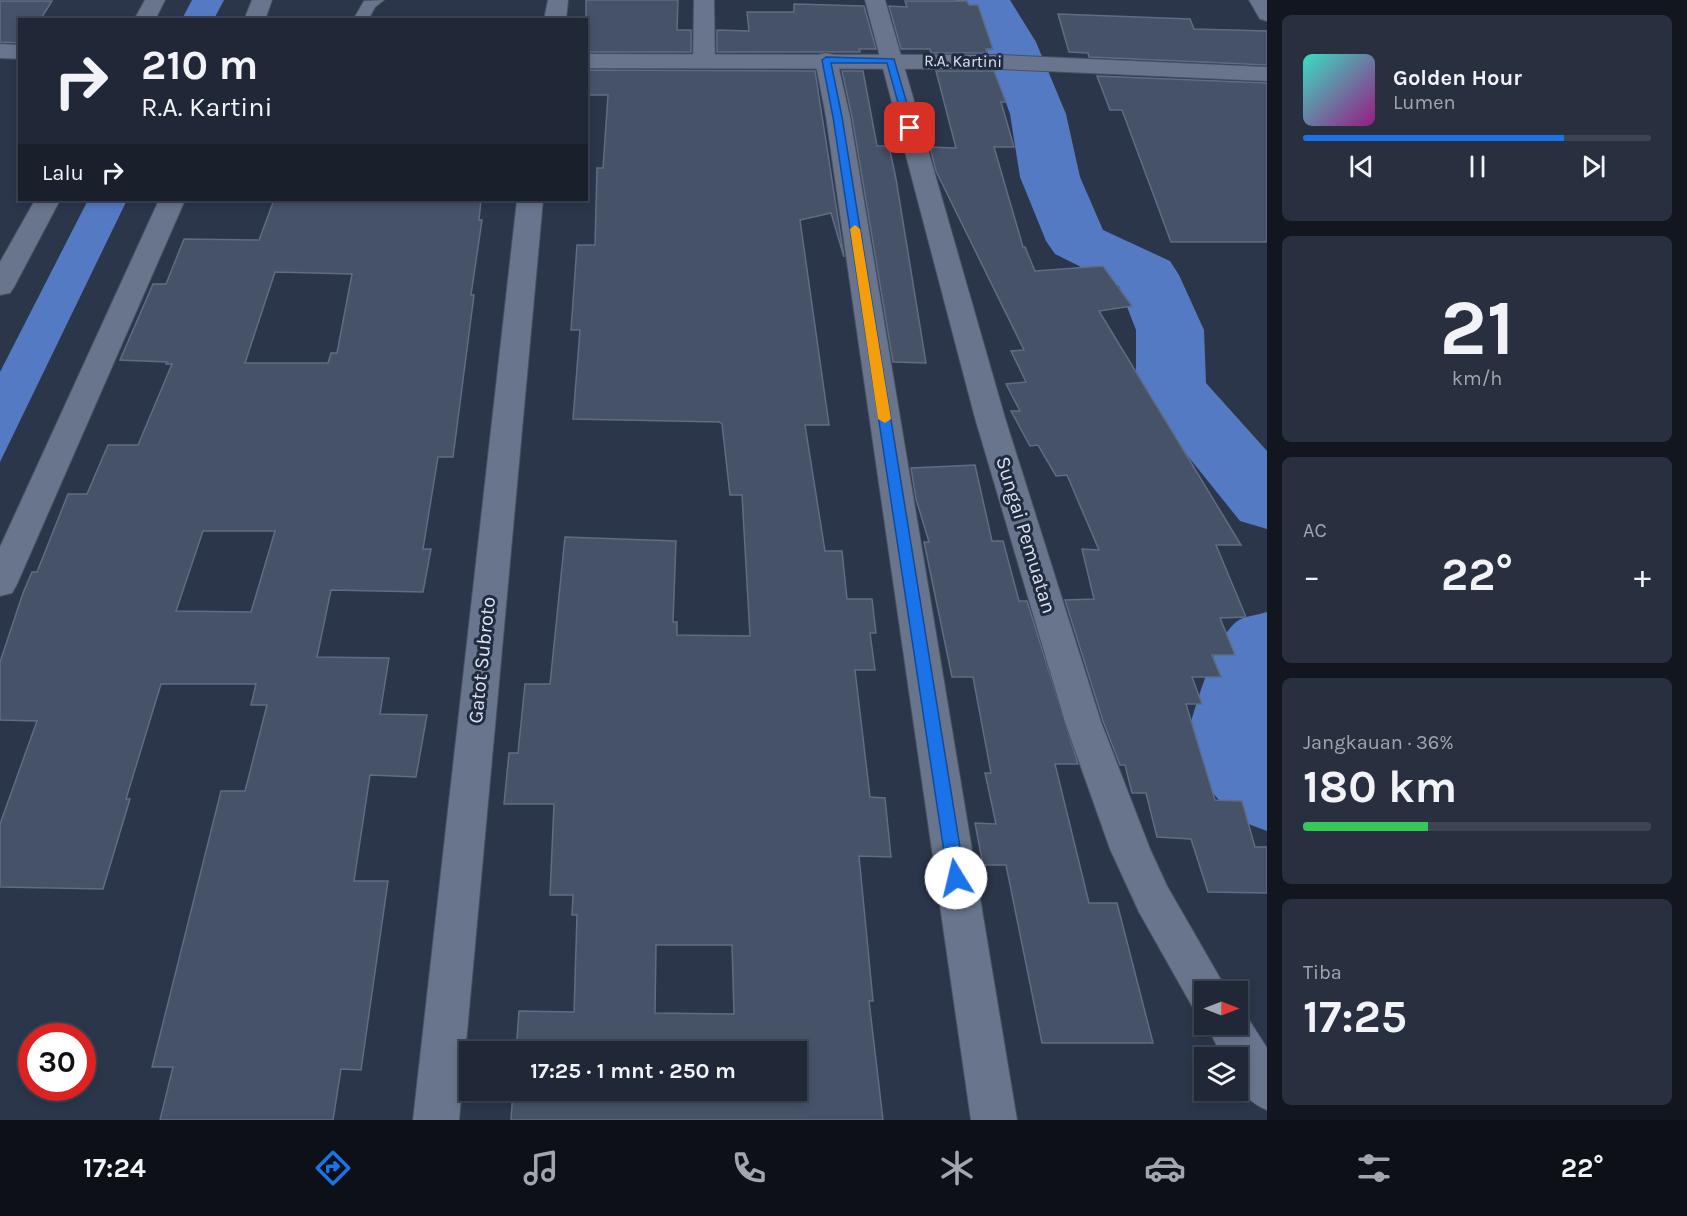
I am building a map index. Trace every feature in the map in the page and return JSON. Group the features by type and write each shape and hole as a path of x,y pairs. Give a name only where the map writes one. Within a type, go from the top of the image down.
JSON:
{"street":[{"path":"145,18 155,0"},
{"path":"255,18 262,0"},
{"path":"555,18 558,0"},
{"path":"704,0 704,61"},
{"name":"Sungai Pemuatan","path":"875,0 990,418 1083,722 1130,849 1153,899 1201,981"},
{"path":"1259,0 1267,15"},
{"path":"0,51 18,52"},
{"path":"826,60 840,129 994,1120"},
{"name":"R.A. Kartini","path":"588,61 1002,62 1267,74"},
{"path":"0,287 46,201"},
{"path":"0,584 172,201"},
{"name":"Gatot Subroto","path":"436,1120 530,201"},
{"path":"1234,1035 1267,1088"}],"lane":[{"path":"361,18 369,4 376,0"}],"water":[{"path":"192,0 224,0 215,18 183,18"},
{"path":"87,201 127,201 0,462 0,372"}],"building":[{"path":"586,0 678,0 677,30 691,30 691,52 588,52 588,18 586,18"},
{"path":"0,1 52,1 41,18 18,18 18,43 0,42"},
{"path":"905,1 967,1 969,5 978,5 993,49 986,49 987,53 931,53 930,49 901,49 889,6 907,7"},
{"path":"794,4 864,6 876,49 859,49 860,52 717,52 717,30 749,31 747,12 794,12"},
{"path":"1058,14 1190,19 1194,29 1267,31 1267,65 1089,57 1088,53 1069,52"},
{"path":"588,70 815,71 844,257 831,213 800,220 829,425 805,425 825,551 842,551 847,599 872,599 876,633 870,633 875,670 855,670 870,797 885,798 891,857 859,856 873,1001 869,1001 883,1120 511,1120 512,1101 807,1101 807,1041 517,1041 519,1011 574,1012 577,915 572,915 573,895 550,895 554,804 504,804 509,753 518,753 525,684 550,684 565,537 676,541 673,622 677,622 677,635 750,636 742,495 730,495 722,424 719,422 573,419 580,330 571,330 577,245 595,245 597,168 603,168 608,95 588,95","holes":["656,945 732,945 734,1014 655,1013"]},
{"path":"842,71 863,71 877,146 889,146 926,363 893,362 852,117"},
{"path":"936,71 994,71 1006,102 1001,102 1014,147 994,147 1023,247 1035,271 1103,266 1132,306 1099,311 1241,545 1216,545 1246,617 1220,618 1235,655 1212,655 1221,677 1192,677 1202,704 1186,704 1215,800 1242,801 1255,847 1267,847 1267,893 1208,892 1191,839 1157,837 1146,793 1132,793 1125,765 1120,765 1103,721 1065,600 1094,599 1082,549 1099,550 1067,475 1056,476 1038,445 1030,446 1011,411 1020,411 1006,384 1026,382 1011,351 1024,350 936,171 930,147 956,148"},
{"path":"1097,76 1267,83 1267,242 1171,242 1122,110 1110,110"},
{"path":"274,201 481,201 479,220 482,220 471,295 474,295 453,457 438,457 423,549 431,549 423,592 331,590 317,657 389,658 380,714 427,715 416,777 370,775 354,881 388,881 361,1070 341,1069 333,1120 160,1120 173,1067 152,1067 221,791 245,791 267,705 251,705 256,684 161,684 126,799 130,799 103,889 0,887 0,824 37,721 0,720 0,662 23,593 32,572 37,572 68,494 87,494 108,445 138,445 172,364 120,360 153,284 166,284 184,239 259,240","holes":["275,272 352,274 337,353 331,353 328,363 245,363","203,531 275,531 251,612 176,611"]},
{"path":"975,465 992,541 1003,541 1019,601 1027,601 1078,764 1055,764 1089,903 1117,903 1153,1043 1042,1043 1006,865 983,865 975,823 996,824 985,773 991,773 973,677 952,677 924,542 929,542 916,499 911,468"}],"waterway":[{"path":"980,0 989,6 1010,42 1038,114 1050,177 1077,241 1147,275 1170,330 1171,388 1267,502"},
{"path":"1267,644 1256,657 1228,747 1267,792"}],"slow traffic":[{"path":"855,229 885,419"}],"route":[{"path":"910,128 891,61 826,60 838,117 956,878"}]}
